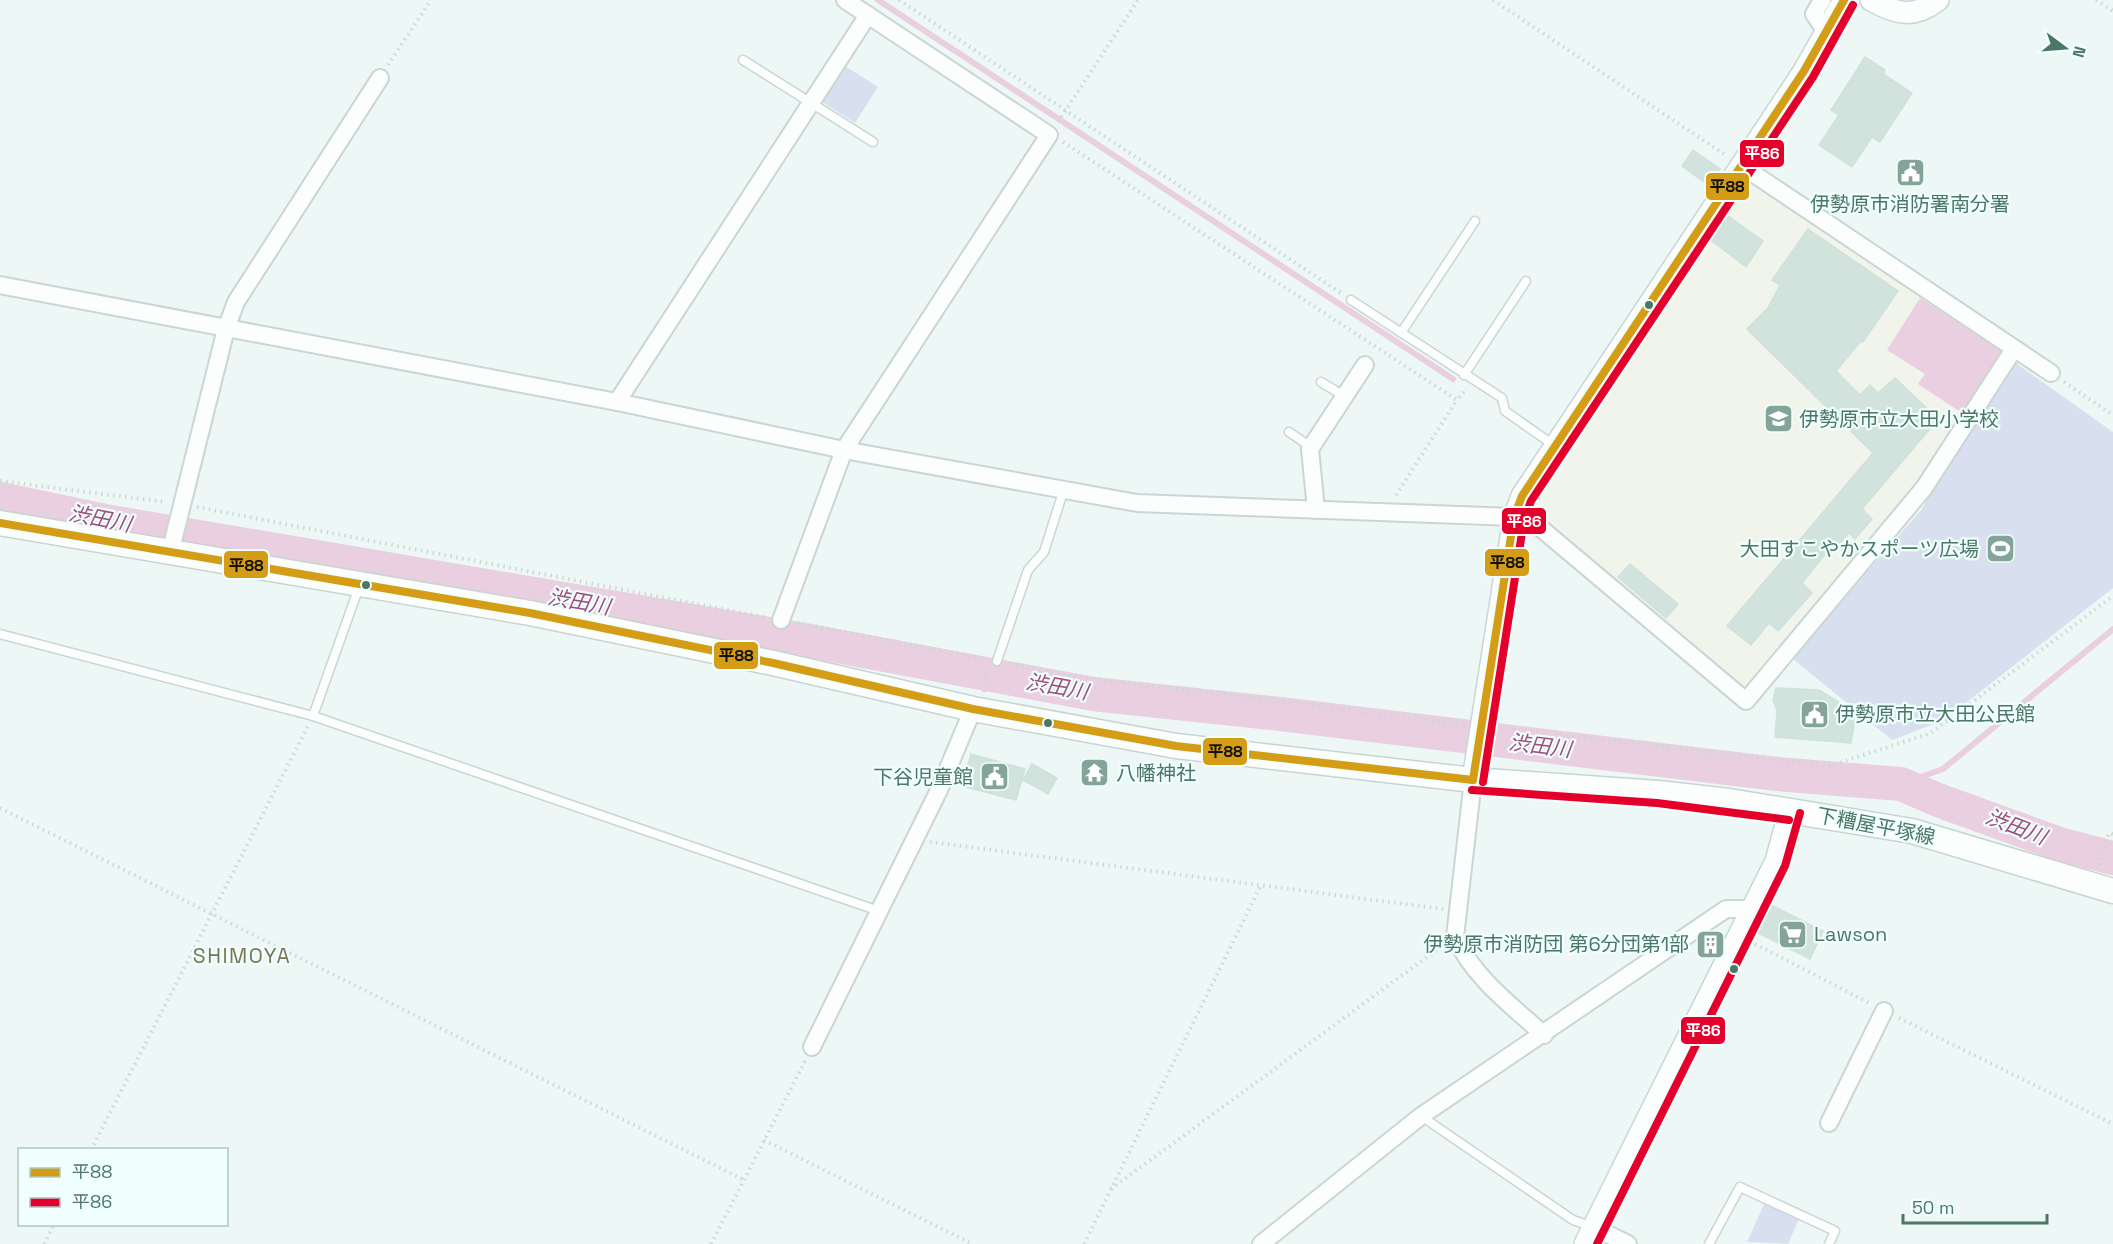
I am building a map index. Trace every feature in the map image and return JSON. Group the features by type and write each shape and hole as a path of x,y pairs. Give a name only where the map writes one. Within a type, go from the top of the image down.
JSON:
{"main road":[{"name":"下糟屋平塚線","path":"0,523 530,613 773,663 976,710 1176,747 1474,770 1790,810 1912,831 2103,888"}],"street":[{"path":"781,620 844,450 1049,135 845,0"},
{"path":"1822,0 1814,14 1826,32"},
{"path":"1544,1035 1486,982 1465,959 1455,937 1474,770 1514,517 1522,496 1742,166 1844,0"},
{"path":"1871,0 1894,11 1910,14 1938,0"},
{"path":"617,402 868,15"},
{"path":"170,553 226,329 236,302 380,78"},
{"path":"1742,166 2051,373"},
{"path":"0,285 617,402 844,450 1137,503 1514,517 1531,520 1746,700 1924,488 2014,348"},
{"path":"1316,510 1311,447 1365,365"},
{"path":"812,1047 915,840 976,710"},
{"path":"1628,1244 1589,1235 1776,861 1786,835 1790,810"},
{"path":"1261,1244 1421,1116 1544,1035 1726,909 1751,909"},
{"path":"1829,1123 1884,1011"}],"lane":[{"path":"744,60 873,142"},
{"path":"1401,333 1475,221"},
{"path":"1464,375 1526,281"},
{"path":"1351,300 1502,398 1505,411 1555,446"},
{"path":"1321,382 1344,396"},
{"path":"1290,432 1311,447"},
{"path":"994,661 1028,570 1044,552 1064,489"},
{"path":"313,716 360,584"},
{"path":"0,634 313,716 879,910"},
{"path":"1421,1116 1573,1220 1589,1235"},
{"path":"1709,1244 1740,1187 1835,1231 1829,1244"}],"path":[{"path":"380,78 431,0"},
{"path":"899,0 1351,300"},
{"path":"1138,0 1049,135 1064,142 1457,400"},
{"path":"1493,0 1742,166"},
{"path":"2096,0 2113,11"},
{"path":"2051,373 2113,415"},
{"path":"1385,512 1457,400 1473,380"},
{"path":"0,481 183,504 1071,676 1480,729 1829,766 1931,733 2113,596"},
{"path":"976,710 994,661"},
{"path":"91,1148 313,716"},
{"path":"0,808 744,1180"},
{"path":"2103,888 2111,833"},
{"path":"915,840 1458,911"},
{"path":"1084,1244 1261,885"},
{"path":"1738,936 2113,1124"},
{"path":"1111,1189 1455,937"},
{"path":"711,1244 812,1047"},
{"path":"764,1140 972,1244"},
{"path":"44,1244 53,1226"}],"shaded area":[{"path":"845,66 878,87 855,123 822,102"},
{"name":"伊勢原市立大田小学校","path":"1749,181 2006,351 1919,487 1752,689 1743,688 1539,521 1541,499"},
{"path":"1920,298 2002,351 1962,413 1918,384 1925,374 1887,350"},
{"name":"大田すこやかスポーツ広場","path":"2013,361 2113,432 2113,588 1944,720 1892,740 1792,658 1921,510"},
{"path":"1764,1204 1799,1219 1788,1244 1747,1242"}],"building":[{"path":"1865,57 1885,70 1883,74 1912,93 1880,142 1872,137 1852,167 1819,145 1839,115 1831,110"},
{"path":"1693,150 1720,169 1708,185 1682,166"},
{"path":"1728,216 1763,241 1746,267 1711,240"},
{"path":"1808,229 1898,291 1863,342 1861,341 1836,371 1860,395 1870,385 1878,393 1895,378 1938,419 1862,509 1872,519 1855,539 1849,533 1832,552 1829,549 1802,583 1812,593 1778,631 1769,623 1751,645 1727,626 1873,453 1747,329 1768,308 1780,285 1772,280"},
{"path":"1630,564 1678,604 1666,618 1618,577"},
{"name":"伊勢原市立大田公民館","path":"1776,688 1819,690 1842,704 1855,718 1851,743 1775,737 1777,711 1773,700"},
{"name":"下谷児童館","path":"971,754 1025,769 1016,800 962,786"},
{"path":"1089,759 1104,766 1095,783 1080,776"},
{"path":"1032,764 1057,778 1048,794 1023,780"},
{"path":"1771,905 1823,931 1810,959 1758,933"},
{"path":"1708,934 1721,942 1713,957 1699,950"}],"waterway":[{"path":"878,0 1453,379"},
{"name":"渋田川","path":"0,499 105,521 810,641 1093,694 1280,714 1777,774 1901,784 1938,800 2059,844 2113,858"},
{"path":"1901,784 1943,769 2113,629"}],"transit line":[{"name":"平88","path":"1473,780 1514,517 1522,496 1804,71 1844,0"},
{"name":"平86","path":"1483,782 1524,520 1531,501 1813,77 1853,5"},
{"name":"平88","path":"0,523 530,613 773,663 973,709 1176,746 1473,780"},
{"name":"平86","path":"1472,790 1657,803 1789,820"},
{"name":"平86","path":"1597,1244 1785,866 1800,813"}],"place":[{"name":"伊勢原市消防署南分署","path":"1910,173"},
{"name":"伊勢原市立大田小学校","path":"1778,419"},
{"name":"大田すこやかスポーツ広場","path":"2000,549"},
{"name":"伊勢原市立大田公民館","path":"1814,714"},
{"name":"八幡神社","path":"1095,773"},
{"name":"下谷児童館","path":"994,777"},
{"name":"Lawson","path":"1793,934"},
{"name":"伊勢原市消防団 第6分団第1部","path":"1710,944"}],"district":[{"name":"SHIMOYA","path":"242,956"}]}
